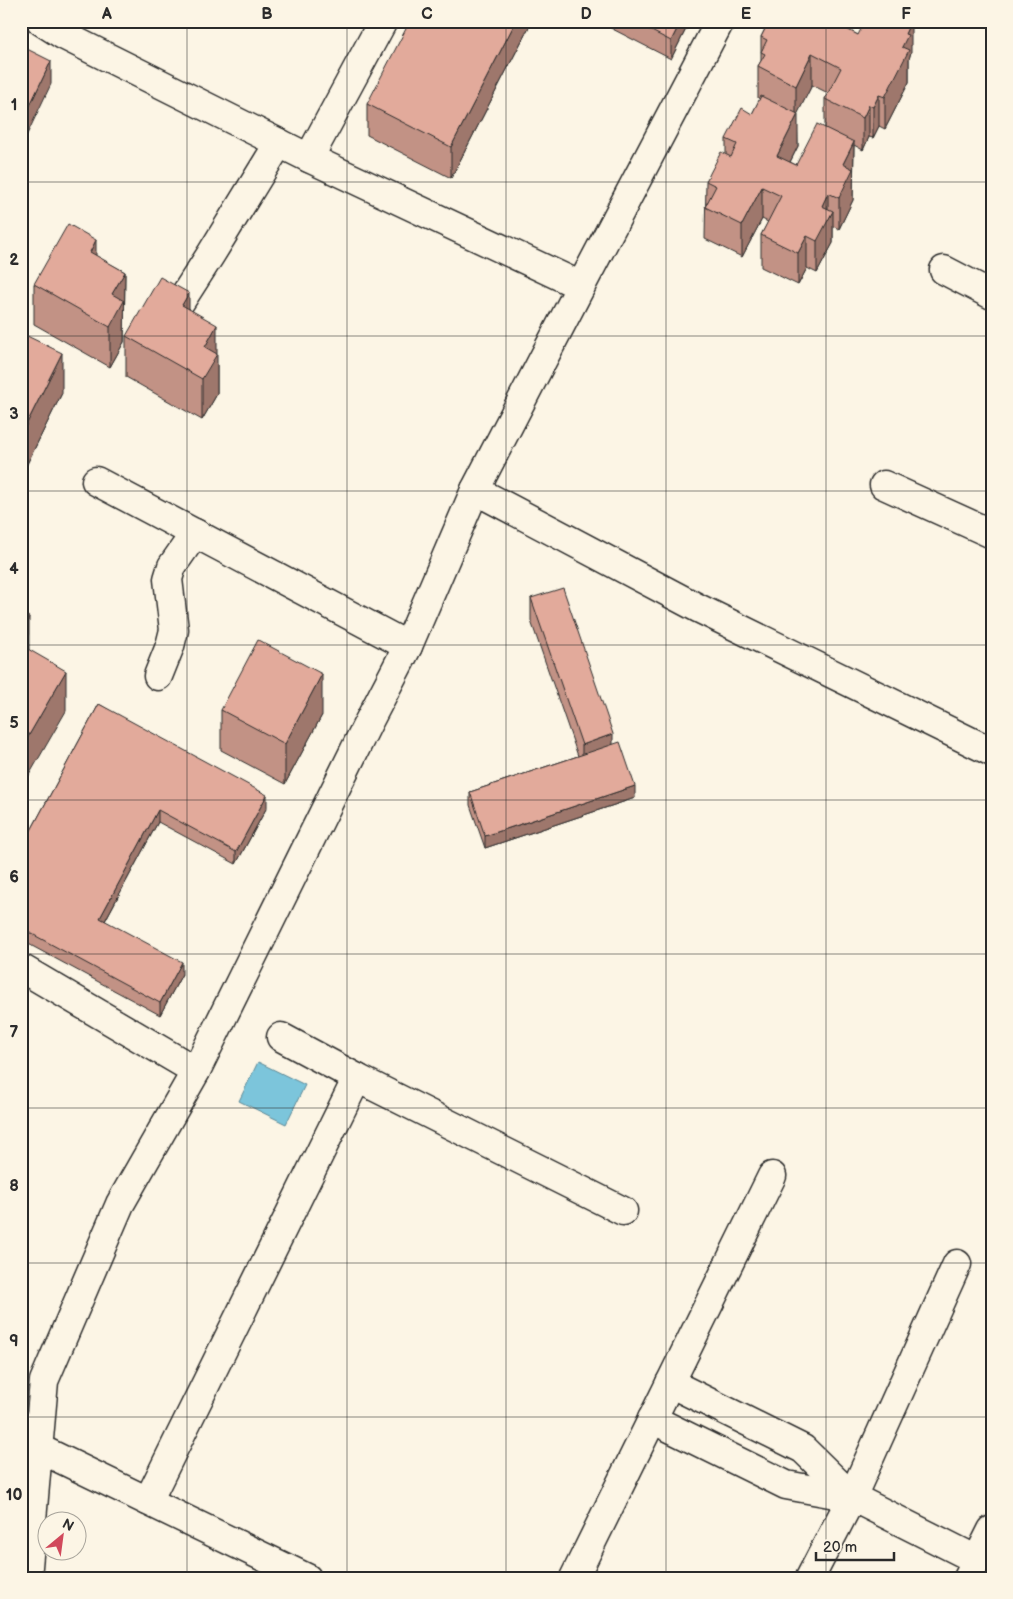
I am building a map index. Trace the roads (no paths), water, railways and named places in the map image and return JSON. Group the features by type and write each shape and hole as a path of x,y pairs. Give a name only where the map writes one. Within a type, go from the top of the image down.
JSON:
{"street":[{"path":"40,21 67,28 279,143 580,286"},
{"path":"309,158 383,21"},
{"path":"28,1578 44,1381 120,1204 196,1071 408,646 475,490 720,21"},
{"path":"177,307 279,143"},
{"path":"944,270 992,295"},
{"path":"96,481 408,646"},
{"path":"884,485 992,534"},
{"path":"475,490 696,615 992,752"},
{"path":"158,676 174,630 168,579 172,566 195,533"},
{"path":"21,968 196,1071"},
{"path":"281,1037 357,1078 623,1211"},
{"path":"148,1501 357,1078"},
{"path":"574,1578 772,1176"},
{"path":"810,1578 852,1497 957,1264"},
{"path":"670,1384 803,1449 852,1497 973,1569 992,1530"},
{"path":"652,1419 786,1485 852,1497"},
{"path":"38,1448 307,1578"}],"water":[{"path":"258,1062 305,1085 286,1124 239,1101"}]}
